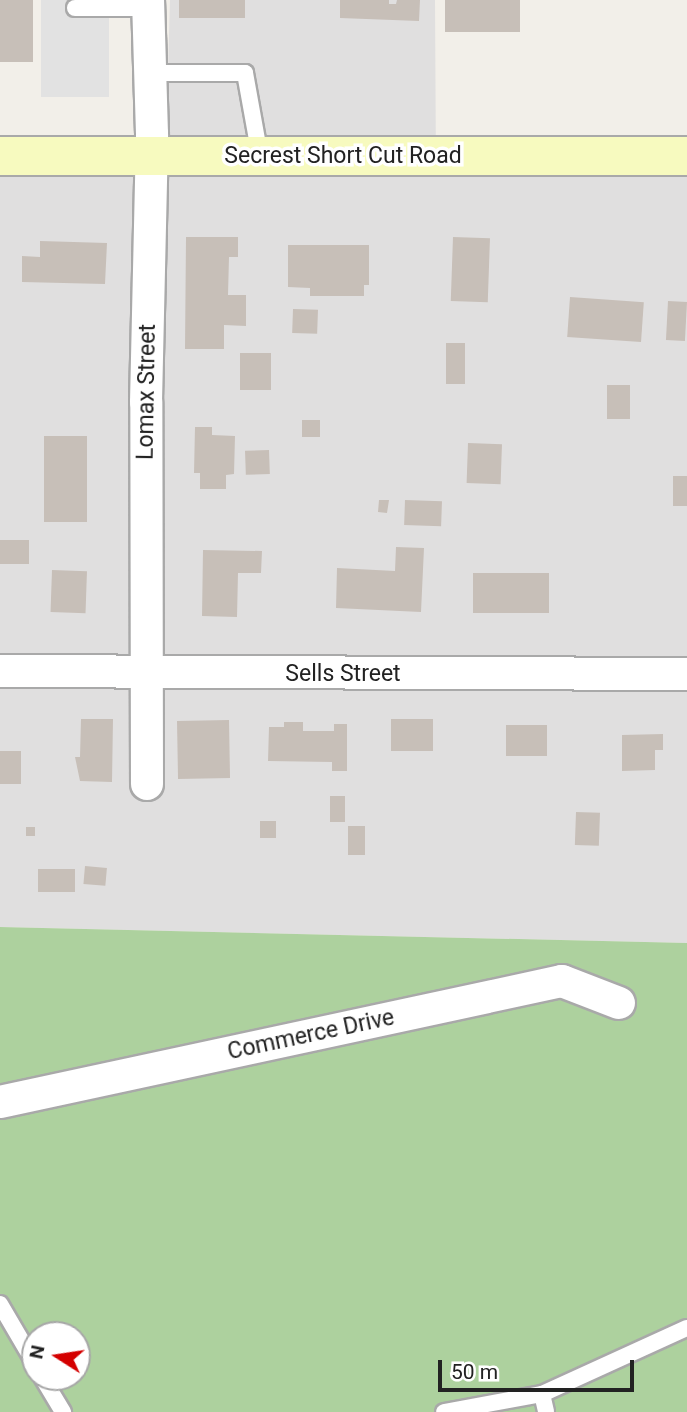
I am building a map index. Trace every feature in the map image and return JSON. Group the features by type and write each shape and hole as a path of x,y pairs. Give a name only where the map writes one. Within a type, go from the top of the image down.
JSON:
{"street":[{"name":"Lomax Street","path":"147,784 146,402 152,158 148,4"},
{"name":"Secrest Short Cut Road","path":"0,156 687,156"},
{"name":"Sells Street","path":"0,671 687,674"},
{"name":"Commerce Drive","path":"0,1102 562,981 619,1003"}],"lane":[{"path":"75,8 148,4"},
{"path":"150,73 245,73 260,156"},
{"path":"0,1304 21,1340"},
{"path":"444,1412 542,1394 687,1328"},
{"path":"50,1391 63,1412"},
{"path":"542,1394 546,1412"}],"shaded area":[{"path":"41,0 109,0 109,97 41,97"},
{"path":"170,0 435,0 436,173 687,173 687,943 0,927 0,175 165,177"}],"green space":[{"path":"0,927 687,943 687,1412 0,1412"}],"building":[{"path":"0,0 33,0 33,62 0,62"},
{"path":"179,0 245,0 245,18 179,18"},
{"path":"340,0 389,0 389,4 396,4 397,0 420,0 419,21 340,18"},
{"path":"445,0 520,0 520,32 445,32"},
{"path":"186,237 238,237 238,257 229,257 228,295 246,295 246,326 224,325 224,349 185,349"},
{"path":"453,237 490,238 488,302 451,301"},
{"path":"40,241 107,243 105,284 22,282 22,256 40,257"},
{"path":"288,245 369,245 369,285 364,285 364,296 310,296 310,288 288,287"},
{"path":"570,297 644,302 641,342 567,337"},
{"path":"668,301 687,302 685,341 666,340"},
{"path":"293,309 318,310 317,334 292,333"},
{"path":"446,343 465,343 465,384 446,384"},
{"path":"240,353 271,353 271,390 240,390"},
{"path":"607,385 630,385 630,419 607,419"},
{"path":"302,420 320,420 320,437 302,437"},
{"path":"195,427 212,427 212,435 235,436 234,474 226,475 226,489 200,489 200,473 194,473"},
{"path":"44,436 87,436 87,522 44,522"},
{"path":"468,443 502,444 501,484 467,483"},
{"path":"269,450 270,474 246,475 245,451"},
{"path":"673,476 687,476 687,506 673,506"},
{"path":"379,500 389,500 387,513 378,512"},
{"path":"405,500 442,501 441,526 404,525"},
{"path":"0,540 29,540 29,564 0,564"},
{"path":"396,547 424,548 421,612 336,608 337,568 395,571"},
{"path":"203,550 262,551 261,573 238,573 237,617 202,616"},
{"path":"52,570 87,571 86,613 51,612"},
{"path":"473,573 549,573 549,613 473,613"},
{"path":"81,719 113,719 112,782 80,781 75,757 80,757"},
{"path":"391,719 433,719 433,751 391,751"},
{"path":"229,720 230,778 178,779 177,721"},
{"path":"284,722 303,722 303,731 334,731 334,724 347,724 347,771 332,771 332,762 268,761 269,727 284,727"},
{"path":"506,725 547,725 547,756 506,756"},
{"path":"663,734 663,750 655,750 655,770 622,771 622,735"},
{"path":"0,751 21,751 21,784 0,784"},
{"path":"330,796 345,796 345,822 330,822"},
{"path":"576,812 600,813 599,846 575,845"},
{"path":"260,821 276,821 276,838 260,838"},
{"path":"348,826 365,826 365,855 348,855"},
{"path":"26,827 35,827 35,836 26,836"},
{"path":"85,866 107,868 105,886 83,884"},
{"path":"38,869 75,869 75,892 38,892"}]}
